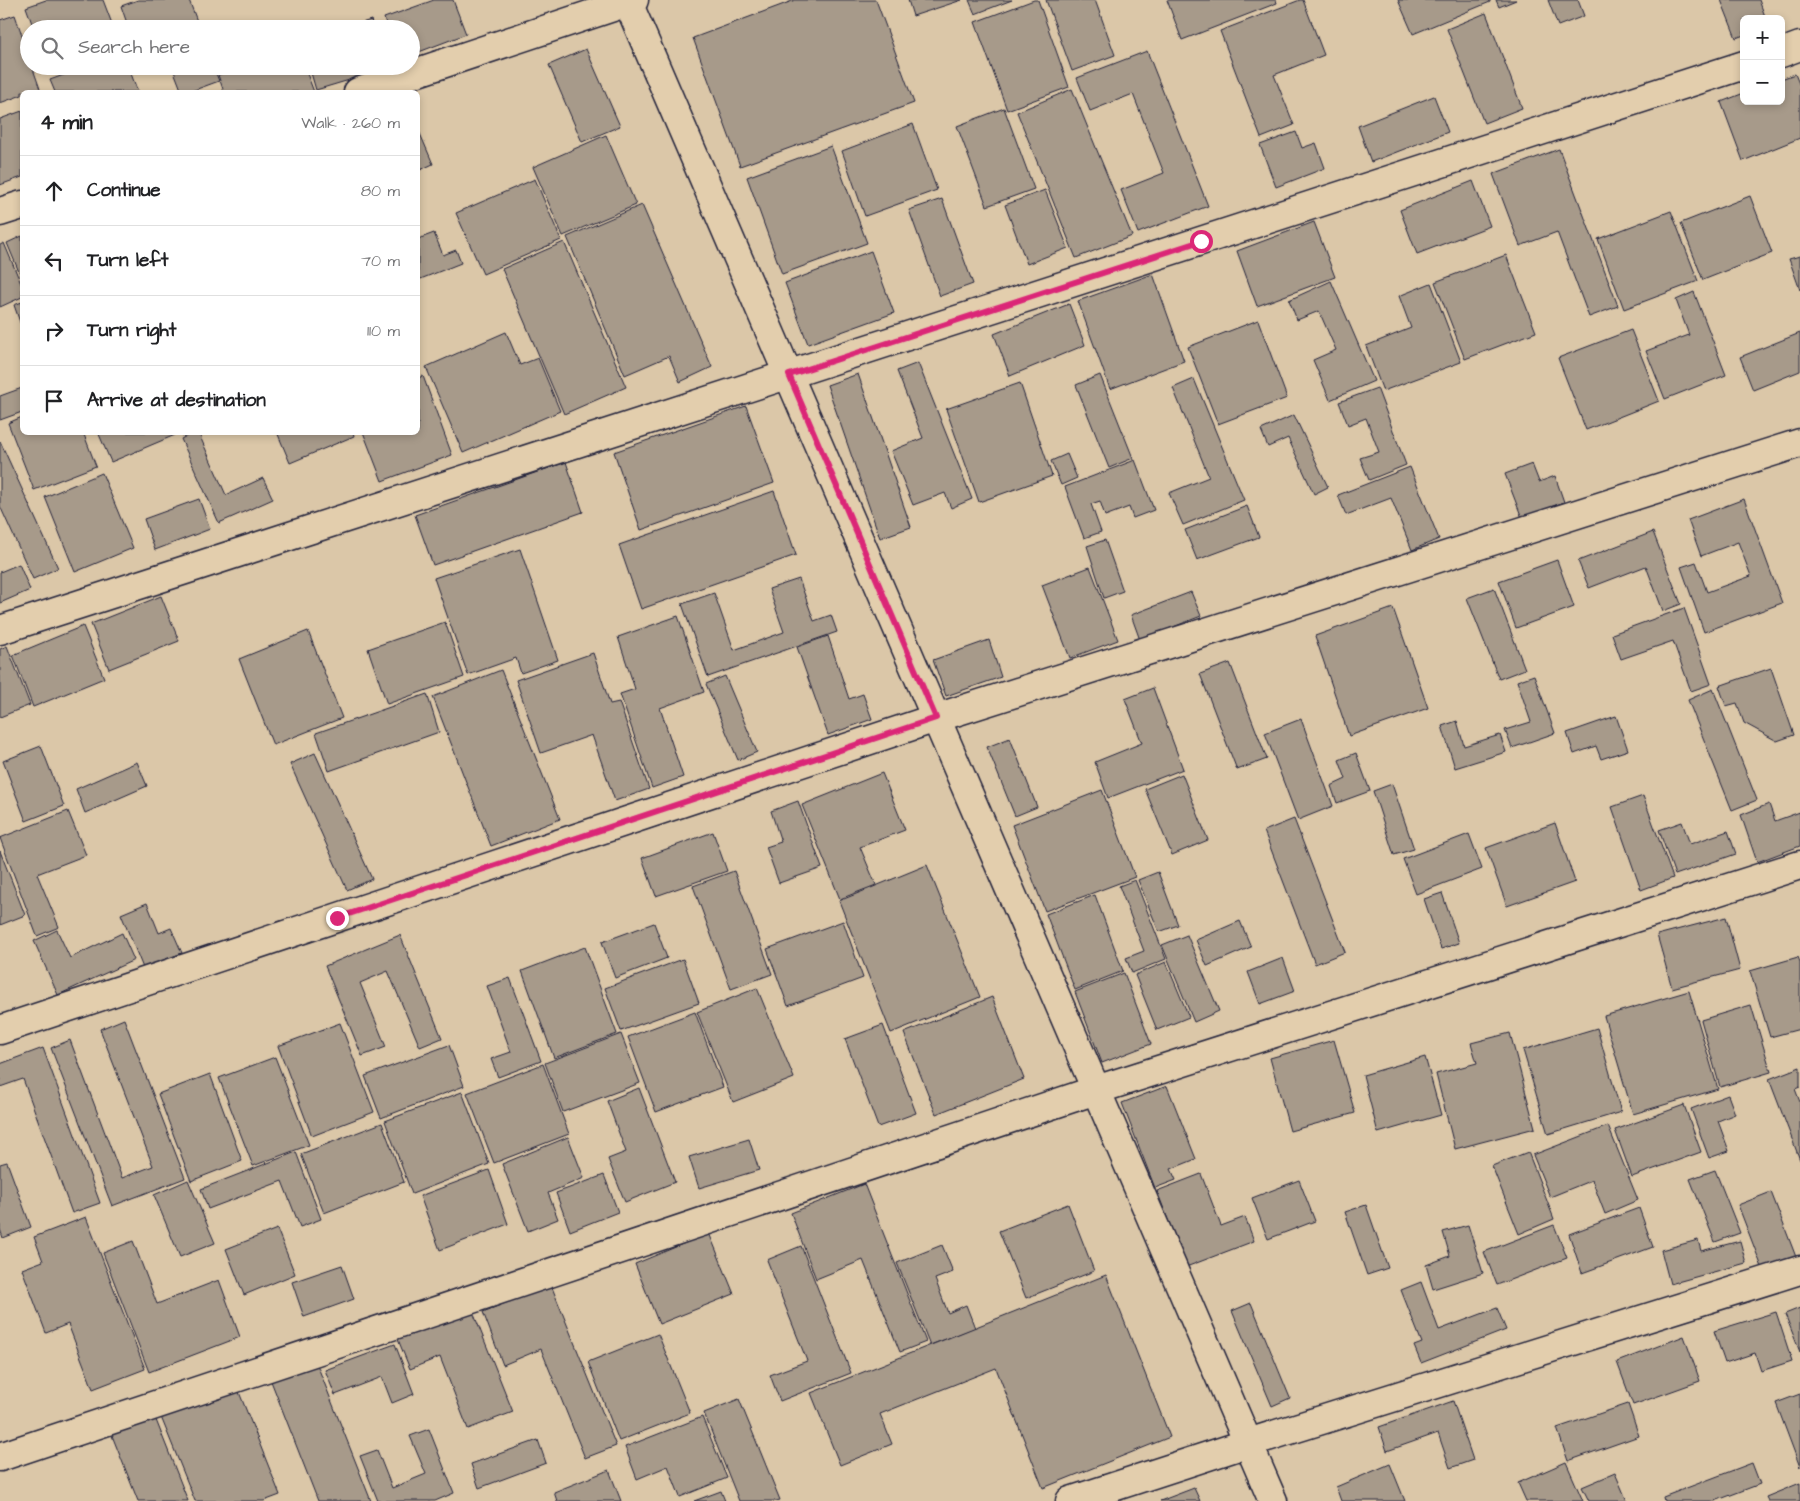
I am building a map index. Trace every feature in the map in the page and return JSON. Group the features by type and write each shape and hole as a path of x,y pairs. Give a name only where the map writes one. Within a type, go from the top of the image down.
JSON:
{"street":[{"path":"420,71 630,1 1273,1501"},
{"path":"1785,51 1800,46"},
{"path":"0,630 1740,66"},
{"path":"364,90 409,75"},
{"path":"0,212 20,206"},
{"path":"0,1030 936,718 1800,443"},
{"path":"0,1457 1096,1090 1800,865"},
{"path":"1070,1501 1248,1443 1800,1270"}],"building":[{"path":"46,0 103,0 111,20 31,20 26,7"},
{"path":"138,0 189,0 197,20 126,20 121,6"},
{"path":"434,0 453,0 466,34 420,52 420,20 385,20 384,18"},
{"path":"795,0 876,0 914,103 740,166 693,38"},
{"path":"908,0 962,0 913,16"},
{"path":"969,0 1012,0 975,14"},
{"path":"1038,0 1069,87 1007,110 975,22"},
{"path":"1046,0 1095,0 1115,55 1072,71"},
{"path":"1167,0 1276,0 1277,3 1182,40"},
{"path":"1303,0 1324,55 1274,75 1294,125 1261,138 1220,31"},
{"path":"1398,0 1490,0 1490,2 1413,34"},
{"path":"1496,0 1516,0 1499,7"},
{"path":"1548,0 1578,0 1584,16 1558,26"},
{"path":"1721,0 1759,0 1765,15 1740,15 1740,36 1736,38"},
{"path":"1486,13 1522,108 1484,123 1447,29"},
{"path":"15,15 20,29 20,75 35,75 40,89 20,90 20,96 0,103 0,20"},
{"path":"586,49 620,126 582,142 549,65"},
{"path":"1147,51 1208,206 1138,233 1121,190 1164,173 1133,94 1090,111 1077,78"},
{"path":"1795,74 1800,86 1800,138 1743,161 1721,102 1740,95 1740,105 1785,105 1785,78"},
{"path":"64,75 131,75 137,90 54,90 50,80"},
{"path":"175,75 217,75 219,81 194,90 181,90"},
{"path":"218,75 307,75 313,90 223,90"},
{"path":"312,75 366,75 316,90"},
{"path":"1072,89 1132,236 1076,258 1017,112"},
{"path":"1434,96 1448,132 1371,162 1358,126"},
{"path":"1004,108 1034,189 987,206 957,126"},
{"path":"20,112 20,178 0,185 0,119"},
{"path":"913,124 937,190 865,216 842,151"},
{"path":"1296,132 1302,148 1316,143 1325,168 1276,187 1260,145"},
{"path":"420,134 433,164 420,170"},
{"path":"606,135 636,205 563,236 533,167"},
{"path":"831,146 867,243 782,274 747,177"},
{"path":"1559,149 1618,306 1589,317 1557,232 1520,246 1493,174"},
{"path":"535,179 561,240 483,274 456,213"},
{"path":"1473,181 1490,226 1417,254 1400,210"},
{"path":"1045,190 1068,248 1027,264 1005,205"},
{"path":"1750,196 1772,253 1703,280 1681,223"},
{"path":"942,199 973,284 940,296 909,210"},
{"path":"642,205 712,367 680,382 669,356 625,375 567,237"},
{"path":"1671,211 1698,281 1624,309 1598,239"},
{"path":"1314,222 1335,277 1257,306 1237,251"},
{"path":"434,233 443,255 456,250 461,263 420,279 420,238"},
{"path":"20,237 20,274 7,243"},
{"path":"564,242 626,387 564,414 502,269"},
{"path":"4,243 20,281 20,298 0,307 0,245"},
{"path":"871,251 894,313 808,344 785,283"},
{"path":"1506,255 1536,332 1465,359 1435,282"},
{"path":"1800,256 1800,290 1789,259"},
{"path":"1153,274 1184,361 1110,389 1078,301"},
{"path":"1331,281 1374,381 1330,400 1313,360 1336,350 1319,311 1297,320 1289,300"},
{"path":"1431,283 1461,362 1383,391 1366,346 1411,328 1399,296"},
{"path":"1694,292 1726,375 1665,399 1646,351 1689,335 1676,300"},
{"path":"20,303 20,322 14,305"},
{"path":"1069,304 1085,345 1010,376 994,334"},
{"path":"1258,320 1287,398 1218,424 1188,347"},
{"path":"1631,330 1659,401 1586,430 1558,358"},
{"path":"506,332 520,365 538,358 560,411 463,453 426,367"},
{"path":"1800,333 1800,371 1753,390 1740,357"},
{"path":"918,363 972,499 951,508 945,493 913,505 891,451 923,438 897,371"},
{"path":"858,374 911,527 880,538 827,385"},
{"path":"1100,375 1133,458 1109,468 1076,385"},
{"path":"423,376 452,455 382,481 364,435 420,435 420,377"},
{"path":"1194,379 1244,500 1183,525 1169,493 1209,477 1173,388"},
{"path":"1020,383 1052,476 979,502 946,409"},
{"path":"1377,388 1406,465 1369,480 1360,458 1379,452 1366,418 1348,425 1339,402"},
{"path":"20,389 20,413 0,420 0,396"},
{"path":"746,406 774,483 641,530 614,452"},
{"path":"1294,415 1328,487 1314,494 1288,438 1268,447 1261,430"},
{"path":"20,418 20,435 84,435 96,466 34,490 8,423"},
{"path":"99,435 175,435 111,462"},
{"path":"188,435 199,435 226,495 263,478 273,499 219,523 181,439"},
{"path":"278,435 354,435 354,436 290,463"},
{"path":"0,441 58,568 33,579 0,506"},
{"path":"1067,454 1077,478 1061,485 1051,461"},
{"path":"1135,460 1154,510 1133,518 1129,507 1105,516 1100,501 1091,504 1101,532 1084,538 1065,487"},
{"path":"566,462 583,512 433,565 415,515"},
{"path":"1532,464 1539,482 1555,476 1564,502 1522,518 1505,474"},
{"path":"1410,467 1439,539 1412,550 1391,498 1346,515 1338,495"},
{"path":"102,473 133,548 75,572 45,497"},
{"path":"774,491 796,555 641,609 619,545"},
{"path":"199,499 210,529 155,550 144,519"},
{"path":"1744,499 1782,603 1704,632 1681,567 1696,562 1707,592 1751,576 1738,542 1701,556 1688,520"},
{"path":"1247,506 1259,537 1197,560 1185,530"},
{"path":"1653,532 1681,604 1663,611 1646,566 1589,588 1578,561"},
{"path":"1105,540 1123,591 1104,598 1087,546"},
{"path":"520,549 558,660 521,673 516,658 468,675 434,578"},
{"path":"1557,560 1574,607 1516,628 1499,581"},
{"path":"19,564 30,590 0,603 0,572"},
{"path":"1090,567 1118,640 1070,658 1042,585"},
{"path":"799,579 814,621 831,615 837,632 708,677 682,604 714,593 734,650 784,632 769,589"},
{"path":"1494,588 1525,669 1499,679 1467,598"},
{"path":"1191,592 1201,616 1140,640 1131,615"},
{"path":"161,596 179,641 109,669 91,624"},
{"path":"1393,608 1428,708 1349,736 1315,636"},
{"path":"1684,608 1711,684 1691,691 1673,641 1621,659 1612,634"},
{"path":"678,616 704,692 660,708 683,777 652,788 620,694 635,689 618,637"},
{"path":"445,622 464,677 387,704 368,649"},
{"path":"83,626 104,678 33,707 13,655"},
{"path":"308,631 342,718 273,745 239,659"},
{"path":"828,636 849,699 863,694 872,719 828,735 797,647"},
{"path":"989,640 1001,677 946,696 933,660"},
{"path":"7,646 30,705 0,717 0,649"},
{"path":"593,653 610,704 619,702 649,789 615,801 592,735 541,753 516,680"},
{"path":"1230,663 1267,759 1237,770 1200,674"},
{"path":"1771,668 1794,735 1777,741 1744,723 1737,703 1726,706 1719,686"},
{"path":"501,670 560,819 491,846 433,697"},
{"path":"1534,675 1555,733 1512,748 1505,730 1531,722 1517,681"},
{"path":"725,676 757,752 738,760 706,684"},
{"path":"1153,688 1183,769 1108,798 1095,762 1142,743 1125,699"},
{"path":"1713,689 1757,800 1732,810 1688,700"},
{"path":"427,694 439,732 329,771 316,733"},
{"path":"1616,716 1628,750 1601,759 1596,746 1574,754 1567,733"},
{"path":"1301,719 1333,806 1298,820 1265,733"},
{"path":"1457,721 1464,746 1500,735 1506,752 1455,768 1442,726"},
{"path":"1010,738 1037,807 1015,816 987,747"},
{"path":"41,746 64,806 26,821 3,761"},
{"path":"315,753 372,879 347,890 290,764"},
{"path":"1356,753 1370,791 1337,803 1331,786 1346,779 1339,760"},
{"path":"137,762 147,786 85,813 76,789"},
{"path":"882,773 905,830 860,847 876,885 840,899 802,805"},
{"path":"1182,774 1208,840 1172,855 1145,789"},
{"path":"1392,784 1414,849 1394,855 1373,791"},
{"path":"1102,790 1135,877 1045,911 1012,825"},
{"path":"1643,796 1673,878 1641,890 1612,807"},
{"path":"798,801 822,868 779,883 766,847 781,842 771,811"},
{"path":"1769,804 1775,821 1800,812 1800,846 1757,862 1741,815"},
{"path":"68,811 86,855 37,874 59,927 37,936 0,838"},
{"path":"1294,819 1345,952 1315,964 1264,831"},
{"path":"1682,822 1690,844 1728,831 1736,854 1675,875 1659,830"},
{"path":"1555,823 1575,882 1507,906 1486,848"},
{"path":"713,832 727,871 656,896 642,858"},
{"path":"1469,834 1482,869 1416,894 1403,859"},
{"path":"0,851 25,915 0,925"},
{"path":"927,865 980,997 891,1033 839,901"},
{"path":"734,871 772,974 731,989 693,886"},
{"path":"1158,872 1178,925 1159,932 1138,880"},
{"path":"1135,880 1166,959 1132,973 1126,958 1144,951 1119,886"},
{"path":"1442,893 1459,943 1441,949 1424,899"},
{"path":"1095,895 1123,971 1075,990 1046,914"},
{"path":"147,903 159,933 171,928 182,953 143,968 121,914"},
{"path":"1726,917 1740,970 1672,988 1657,935"},
{"path":"843,921 863,978 788,1006 767,949"},
{"path":"1240,921 1251,947 1207,966 1196,940"},
{"path":"654,923 667,958 615,978 602,942"},
{"path":"57,930 70,958 122,933 134,960 58,995 34,941"},
{"path":"400,935 442,1038 420,1047 388,971 360,983 386,1047 362,1056 325,966"},
{"path":"1187,935 1219,1011 1194,1022 1162,945"},
{"path":"585,947 617,1034 554,1058 522,971"},
{"path":"1798,957 1800,962 1800,1029 1770,1037 1750,971"},
{"path":"1283,958 1295,991 1260,1004 1248,972"},
{"path":"683,959 699,1003 621,1031 605,988"},
{"path":"1166,962 1189,1017 1157,1030 1135,975"},
{"path":"1124,973 1151,1044 1102,1063 1075,992"},
{"path":"510,978 541,1061 498,1077 491,1059 511,1052 487,986"},
{"path":"757,988 794,1078 733,1102 697,1012"},
{"path":"1689,991 1718,1089 1633,1114 1604,1016"},
{"path":"992,997 1024,1079 936,1114 904,1033"},
{"path":"1751,1005 1771,1072 1720,1087 1701,1020"},
{"path":"695,1012 723,1087 656,1112 628,1037"},
{"path":"124,1019 185,1178 112,1206 51,1048 70,1040 122,1178 153,1166 100,1029"},
{"path":"340,1023 374,1112 312,1136 278,1046"},
{"path":"883,1025 916,1113 878,1127 845,1039"},
{"path":"1597,1028 1621,1112 1548,1134 1523,1050"},
{"path":"1510,1033 1535,1128 1455,1149 1436,1074 1477,1063 1471,1043"},
{"path":"621,1034 640,1083 563,1112 545,1063"},
{"path":"1334,1040 1355,1113 1290,1131 1270,1058"},
{"path":"449,1045 464,1086 381,1118 365,1076"},
{"path":"43,1048 100,1203 72,1213 23,1079 0,1087 0,1064"},
{"path":"275,1057 309,1145 253,1166 219,1078"},
{"path":"1425,1057 1441,1115 1378,1133 1363,1075"},
{"path":"543,1064 569,1134 494,1163 467,1093"},
{"path":"1800,1067 1800,1087 1795,1089 1800,1102 1800,1160 1769,1079"},
{"path":"210,1074 242,1161 191,1181 158,1094"},
{"path":"1167,1086 1196,1159 1171,1169 1176,1180 1155,1188 1122,1103"},
{"path":"639,1088 675,1182 625,1202 608,1159 626,1152 607,1101"},
{"path":"462,1092 489,1164 412,1194 385,1121"},
{"path":"1728,1095 1735,1114 1718,1121 1729,1151 1709,1158 1691,1109"},
{"path":"1684,1105 1701,1152 1632,1177 1615,1130"},
{"path":"382,1123 404,1182 324,1213 301,1154"},
{"path":"1608,1126 1638,1200 1605,1214 1592,1180 1550,1197 1533,1155"},
{"path":"568,1137 584,1178 548,1193 558,1219 528,1231 502,1164"},
{"path":"749,1139 759,1170 699,1188 689,1157"},
{"path":"296,1152 321,1219 300,1227 282,1181 208,1209 201,1189"},
{"path":"1528,1152 1554,1219 1519,1234 1492,1166"},
{"path":"7,1162 31,1227 3,1238 0,1229 0,1164"},
{"path":"489,1170 508,1224 440,1250 420,1196"},
{"path":"1715,1170 1740,1233 1715,1242 1690,1179"},
{"path":"1201,1174 1221,1226 1245,1217 1254,1241 1186,1267 1157,1191"},
{"path":"604,1175 618,1212 570,1231 556,1193"},
{"path":"188,1180 215,1243 180,1257 154,1195"},
{"path":"1299,1180 1315,1221 1268,1239 1252,1198"},
{"path":"864,1184 926,1342 900,1352 863,1260 816,1279 791,1213"},
{"path":"1771,1192 1796,1257 1763,1270 1738,1205"},
{"path":"1068,1204 1094,1271 1026,1298 999,1231"},
{"path":"1366,1205 1388,1268 1367,1275 1345,1212"},
{"path":"1639,1208 1653,1247 1582,1273 1569,1234"},
{"path":"86,1217 145,1369 93,1389 68,1324 46,1333 22,1269 43,1261 34,1237"},
{"path":"1468,1225 1483,1273 1433,1289 1426,1265 1450,1256 1443,1232"},
{"path":"1554,1225 1567,1258 1497,1285 1484,1252"},
{"path":"277,1229 295,1274 244,1295 226,1249"},
{"path":"709,1233 734,1294 659,1324 635,1264"},
{"path":"1698,1240 1701,1251 1740,1241 1746,1263 1670,1284 1661,1250"},
{"path":"133,1241 157,1304 219,1280 240,1337 149,1372 103,1253"},
{"path":"942,1245 953,1272 935,1279 948,1313 966,1305 975,1328 930,1345 897,1263"},
{"path":"801,1246 851,1373 780,1401 770,1375 807,1361 767,1260"},
{"path":"342,1265 354,1299 304,1317 292,1282"},
{"path":"1106,1275 1170,1437 1043,1488 996,1368 880,1414 892,1444 840,1465 811,1393"},
{"path":"1421,1282 1439,1330 1497,1308 1506,1330 1421,1363 1414,1346 1422,1343 1401,1290"},
{"path":"551,1285 616,1446 585,1458 541,1349 503,1365 483,1312"},
{"path":"1251,1303 1290,1398 1272,1406 1232,1311"},
{"path":"471,1307 513,1412 468,1429 440,1357 410,1369 397,1337"},
{"path":"1800,1308 1800,1352 1785,1314"},
{"path":"1776,1312 1792,1361 1761,1371 1755,1353 1725,1363 1714,1331"},
{"path":"658,1334 690,1413 619,1441 588,1362"},
{"path":"1684,1336 1700,1381 1633,1405 1617,1362"},
{"path":"395,1344 414,1394 392,1403 382,1377 335,1395 325,1370"},
{"path":"316,1362 371,1501 318,1501 271,1381"},
{"path":"237,1387 280,1495 264,1501 195,1501 161,1417"},
{"path":"1800,1394 1800,1467 1776,1403"},
{"path":"739,1399 780,1500 739,1501 704,1413"},
{"path":"1453,1401 1473,1460 1450,1468 1438,1433 1387,1451 1379,1427"},
{"path":"1628,1404 1639,1436 1568,1461 1557,1428"},
{"path":"154,1415 188,1501 138,1501 111,1433"},
{"path":"702,1417 727,1478 680,1497 668,1466 637,1479 625,1447"},
{"path":"429,1429 454,1493 435,1501 378,1501 360,1456 377,1450 392,1488 426,1474 410,1436"},
{"path":"538,1440 546,1463 479,1488 471,1464"},
{"path":"1566,1462 1583,1501 1526,1501 1518,1483"},
{"path":"1752,1463 1760,1484 1715,1501 1664,1501 1663,1497"},
{"path":"1390,1464 1405,1501 1341,1501 1336,1487"},
{"path":"609,1470 621,1501 557,1501 554,1492"},
{"path":"1615,1473 1627,1501 1589,1501 1582,1487"},
{"path":"1800,1483 1800,1501 1768,1501 1766,1497"},
{"path":"1194,1488 1200,1501 1160,1501"},
{"path":"721,1491 725,1501 694,1501"}],"route":[{"path":"337,918 936,718 789,375 1201,241"}]}
